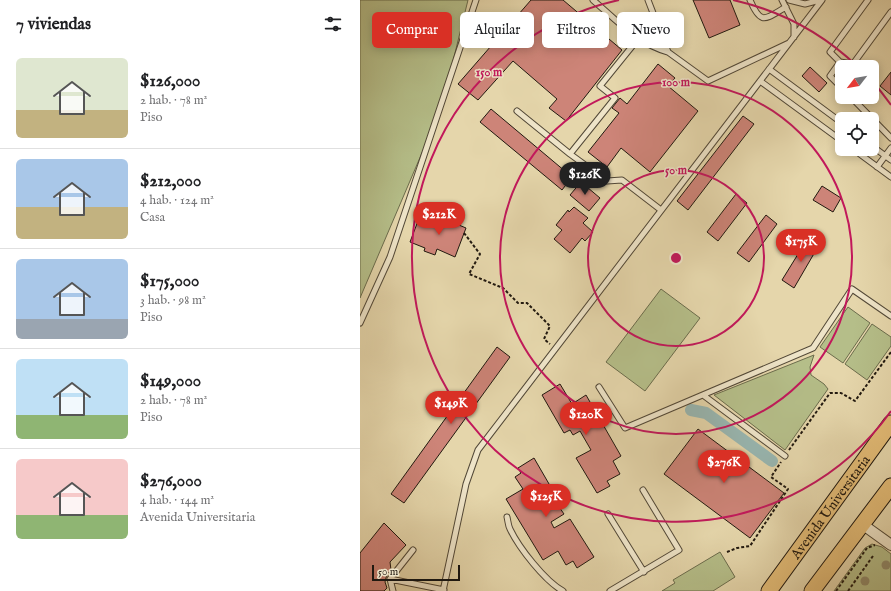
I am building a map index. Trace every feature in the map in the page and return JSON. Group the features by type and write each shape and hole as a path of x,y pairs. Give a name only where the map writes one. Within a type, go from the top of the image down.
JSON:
{"main road":[{"name":"Avenida Universitaria","path":"768,591 891,423"},
{"path":"812,591 891,486"}],"street":[{"path":"862,524 891,545"}],"lane":[{"path":"360,323 390,257 476,0"},
{"path":"593,0 617,21"},
{"path":"648,0 668,52"},
{"path":"750,0 755,12 762,18 767,18 786,7"},
{"path":"782,0 794,24 792,40"},
{"path":"789,0 805,4 821,0"},
{"path":"390,579 443,590 466,484 478,450 821,0"},
{"path":"838,60 830,52 868,0"},
{"path":"856,60 891,12"},
{"path":"654,48 668,52 708,80 792,40"},
{"path":"570,154 615,98 600,86 631,48"},
{"path":"769,69 835,118"},
{"path":"835,69 830,76 835,81"},
{"path":"760,81 835,136"},
{"path":"858,104 891,138"},
{"path":"517,111 570,154 607,181 622,180 661,210"},
{"path":"877,167 891,148"},
{"path":"879,151 891,160"},
{"path":"862,156 891,177"},
{"path":"599,387 625,428 813,348 852,289 891,316"},
{"path":"703,395 786,456"},
{"path":"610,591 679,550 643,490"},
{"path":"608,514 644,572"},
{"path":"507,517 509,528 525,551 544,576 563,591"},
{"path":"390,579 413,550"},
{"path":"390,579 393,591"}],"path":[{"path":"464,233 480,254 469,274 503,288 518,302 527,303 550,326 544,339 556,348"},
{"path":"727,552 737,548 750,546 788,489 771,477 830,393 841,393 855,401 891,352"},
{"path":"836,591 867,548 876,545"},
{"path":"848,591 874,556"}],"green space":[{"path":"360,0 468,0 465,12 460,12 460,33 442,106 360,298"},
{"path":"661,289 700,318 645,391 606,362"},
{"path":"848,307 870,323 843,363 820,347"},
{"path":"872,324 891,337 891,346 867,380 845,364"},
{"path":"814,355 810,367 811,375 824,384 828,389 785,450 714,395"},
{"path":"872,544 882,547 891,554 891,591 834,591 865,548"},
{"path":"720,552 735,577 713,591 662,591 675,583 673,580"}],"building":[{"path":"531,0 563,0 577,12 542,12 542,48 609,48 609,39 617,46 617,48 622,50 566,121 549,108 557,99 513,61 478,100 458,84 489,48 534,48 534,12 521,12"},
{"path":"693,0 730,0 740,25 709,38"},
{"path":"658,64 675,78 668,86 698,111 650,172 621,148 607,167 588,152 619,113 612,108 620,98 627,104"},
{"path":"810,67 827,83 819,92 802,76"},
{"path":"891,72 891,95 880,86"},
{"path":"491,109 572,177 562,190 480,122"},
{"path":"743,116 754,124 688,210 677,201"},
{"path":"581,182 600,198 589,211 570,195"},
{"path":"822,186 841,198 833,212 813,200"},
{"path":"736,194 747,203 718,241 707,232"},
{"path":"574,207 588,218 583,223 593,232 585,241 582,238 570,253 554,239 562,230 556,225 568,210 569,212"},
{"path":"435,215 466,228 455,257 437,249 435,255 424,251 425,248 410,242 418,221 430,226"},
{"path":"766,215 777,224 749,262 737,253"},
{"path":"808,238 819,245 794,288 782,280"},
{"path":"497,347 510,357 404,503 391,494"},
{"path":"560,384 572,404 586,395 621,456 613,461 620,474 607,481 610,486 597,493 576,458 591,450 580,431 573,435 570,430 564,433 542,395"},
{"path":"698,429 784,493 750,538 664,474"},
{"path":"534,458 556,496 540,506 544,512 557,504 564,514 551,522 554,528 570,519 594,557 577,568 573,561 566,565 558,551 543,560 506,499 523,489 515,477 521,473 518,468"},
{"path":"384,523 406,545 390,562 391,570 387,574 385,582 387,588 384,591 360,591 360,553"}],"waterway":[{"path":"691,410 706,413 772,461"}]}
